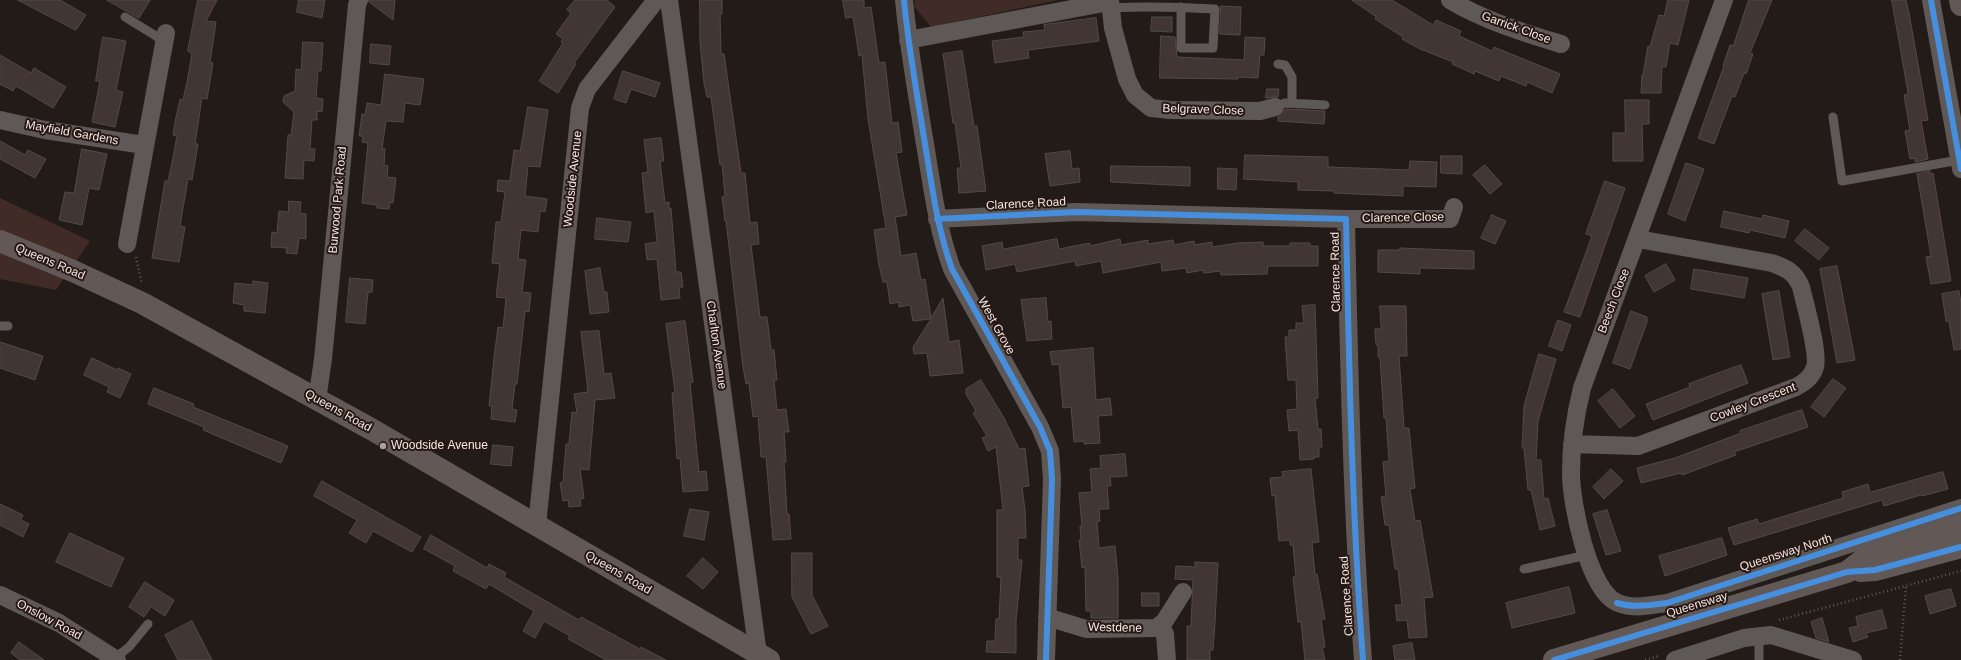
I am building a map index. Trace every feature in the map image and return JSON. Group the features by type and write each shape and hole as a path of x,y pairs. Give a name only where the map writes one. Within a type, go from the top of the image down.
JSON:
{"main road":[{"path":"1960,0 1961,5"},
{"name":"Queens Road","path":"0,241 72,271 142,303 537,525 764,657"},
{"name":"Queensway","path":"1554,660 1847,572 1865,558 1961,527"},
{"path":"1847,572 1875,570 1961,548"}],"street":[{"name":"Burwood Park Road","path":"317,400 323,359 357,5 359,0"},
{"name":"Charlton Avenue","path":"669,0 764,657"},
{"name":"West Grove","path":"904,0 908,40 937,219 952,269 1040,427 1050,451 1052,479 1046,660"},
{"name":"Garrick Close","path":"1450,0 1461,7 1532,36 1561,44"},
{"name":"Beech Close","path":"1617,603 1603,592 1594,574 1587,555 1578,519 1571,475 1572,444 1580,396 1590,360 1638,239 1724,0"},
{"path":"1931,0 1960,165"},
{"path":"908,40 1110,3"},
{"name":"Belgrave Close","path":"1110,3 1127,79 1135,95 1152,108 1170,110 1260,111 1284,105"},
{"path":"651,7 673,35"},
{"name":"Woodside Avenue","path":"537,525 580,108 586,89 651,7"},
{"path":"127,244 165,38"},
{"name":"Mayfield Gardens","path":"0,120 45,130 144,146"},
{"name":"Clarence Close","path":"1346,219 1450,219 1454,207"},
{"name":"Clarence Road","path":"937,219 1076,212 1346,219 1350,442 1356,569 1363,660"},
{"name":"Cowley Crescent","path":"1572,444 1638,446 1796,388 1808,380 1815,367 1815,353 1801,287 1798,278 1792,271 1772,263 1638,239"},
{"name":"Queensway North","path":"1617,603 1628,606 1641,606 1667,602 1961,508"},
{"name":"Westdene","path":"1047,617 1086,630 1156,628 1164,622 1183,592"},
{"name":"Onslow Road","path":"0,595 59,623 116,659"},
{"name":"Westdene","path":"1160,625 1165,634 1167,643 1167,660"},
{"path":"1667,658 1744,638 1771,635 1853,660"}],"lane":[{"path":"1110,3 1214,9 1213,48 1181,48 1181,8"},
{"path":"125,16 165,38"},
{"path":"1278,64 1284,65 1292,77 1284,105 1325,105"},
{"path":"1833,117 1842,182 1960,165"},
{"path":"1524,569 1587,555"},
{"path":"116,659 129,647 148,624"},
{"path":"1759,637 1760,660"}],"path":[{"path":"127,244 135,253 145,294 142,303"},
{"path":"1776,621 1961,571"},
{"path":"1900,660 1906,586"},
{"path":"1645,660 1667,658"}],"shaded area":[{"path":"915,0 1058,0 931,27 914,6"},
{"path":"0,198 90,241 56,290 0,279"}],"building":[{"path":"18,0 60,0 86,15 76,30"},
{"path":"107,0 150,0 139,18"},
{"path":"198,0 217,0 206,21 216,22 210,62 213,63 207,99 202,98 195,144 198,144 192,180 188,179 180,226 185,227 179,262 152,258 165,181 168,181 177,136 173,135 175,122 180,99 183,100 192,54 188,51"},
{"path":"299,0 325,0 322,18 297,12"},
{"path":"369,0 395,0 393,20 369,2"},
{"path":"575,0 607,0 615,7 574,63 576,64 558,93 539,81 563,43 561,42 563,39 556,34 571,13 567,10"},
{"path":"700,0 722,0 722,14 720,14 721,54 724,54 741,173 745,173 750,223 757,222 759,244 751,245 760,317 767,317 771,350 774,350 777,380 774,380 777,410 786,409 789,432 784,432 786,462 784,462 787,514 789,514 791,539 773,540 766,457 761,457 758,416 753,417 749,383 746,384 743,367 722,197 725,197 722,164 720,165 711,97 707,97 704,83 700,42"},
{"path":"843,0 864,0 864,8 871,7 879,63 885,62 892,123 898,122 902,152 896,153 907,215 895,217 901,256 916,253 921,280 925,279 931,318 943,298 949,342 959,340 963,373 930,376 927,353 914,354 913,347 931,319 913,321 910,305 899,307 899,302 890,304 887,282 883,282 879,265 874,230 886,228 868,119 862,55 859,56 853,17 846,18"},
{"path":"1352,0 1392,0 1433,25 1436,20 1461,31 1459,36 1492,51 1494,47 1560,74 1552,93 1527,82 1526,86 1501,76 1499,81 1475,71 1474,74 1452,64 1453,62 1418,48 1402,39 1403,37 1375,19 1376,17"},
{"path":"1668,0 1689,0 1678,45 1670,43 1666,67 1662,67 1661,93 1641,93 1642,75 1648,46 1650,47 1659,15 1664,16"},
{"path":"1749,0 1772,0 1750,53 1753,54 1746,74 1744,73 1735,97 1732,96 1714,144 1698,138 1730,45 1733,46"},
{"path":"1892,0 1906,0 1928,120 1921,121 1928,159 1915,162 1915,158 1910,159 1905,131 1910,130 1904,95 1908,94"},
{"path":"1221,6 1241,7 1240,35 1220,34"},
{"path":"1152,17 1172,17 1172,32 1151,31"},
{"path":"1096,18 1099,41 1028,50 1029,58 995,63 992,41 1024,37 1023,32 1045,30 1044,25"},
{"path":"1161,36 1175,37 1177,57 1244,60 1245,37 1265,38 1264,55 1260,55 1258,78 1160,78"},
{"path":"103,37 126,41 116,90 123,92 115,127 92,122 100,81 96,81"},
{"path":"303,42 323,43 321,71 318,71 316,98 323,99 322,112 317,111 317,120 312,120 310,149 315,149 314,161 304,160 303,179 285,178 288,135 291,135 294,112 283,102 284,96 295,91 296,69 301,70"},
{"path":"371,44 391,46 389,65 370,63"},
{"path":"962,51 974,126 977,126 986,191 959,193 957,168 961,168 943,54"},
{"path":"0,55 31,73 34,68 66,87 53,108 16,86 13,91 0,84"},
{"path":"623,71 660,83 655,97 631,89 626,103 614,99"},
{"path":"385,74 424,79 420,105 405,103 403,122 386,121 382,149 385,149 384,165 388,166 387,177 396,178 393,203 390,202 389,209 377,208 377,205 362,203 368,143 362,142 363,136 359,136 362,114 365,115 367,103 381,105"},
{"path":"1267,89 1279,89 1278,97 1266,98"},
{"path":"1625,100 1649,100 1649,124 1642,124 1643,161 1613,161 1613,133 1625,133"},
{"path":"528,107 548,110 540,167 528,166 525,196 547,199 545,212 540,211 538,232 521,230 518,259 526,260 522,292 531,293 529,312 525,311 517,384 515,384 512,409 517,410 515,422 491,419 492,406 489,406 498,327 503,328 506,298 496,297 500,264 492,263 496,222 501,222 505,192 497,191 498,180 510,181 514,150 520,151"},
{"path":"1286,109 1325,111 1324,124 1278,121 1278,117"},
{"path":"661,138 664,161 660,161 665,203 669,202 669,209 671,208 676,272 681,272 683,287 679,287 680,298 661,300 657,259 647,260 645,244 657,242 654,211 646,213 642,173 648,172 644,140"},
{"path":"0,141 25,155 28,150 46,159 35,178 0,159"},
{"path":"82,149 107,154 99,190 89,188 82,225 59,220 65,192 74,193"},
{"path":"1070,151 1072,169 1079,168 1080,182 1050,186 1045,154"},
{"path":"1245,155 1328,157 1328,167 1409,170 1410,161 1437,162 1436,187 1403,186 1403,196 1298,190 1298,182 1244,179"},
{"path":"1441,156 1462,156 1462,174 1441,173"},
{"path":"1686,163 1704,169 1685,221 1668,214"},
{"path":"1485,165 1502,184 1490,194 1473,175"},
{"path":"1111,166 1190,167 1190,186 1111,182"},
{"path":"1218,168 1237,169 1236,190 1218,189"},
{"path":"1930,171 1930,174 1933,173 1951,281 1931,284 1926,257 1931,256 1917,174"},
{"path":"1605,181 1625,188 1580,317 1564,312 1592,236 1586,234"},
{"path":"289,201 301,202 300,213 306,214 306,239 299,238 297,254 286,253 287,248 271,247 272,232 277,233 279,211 288,212"},
{"path":"1724,211 1762,219 1763,215 1789,221 1785,238 1750,230 1749,233 1721,227"},
{"path":"1492,215 1506,221 1495,244 1481,238"},
{"path":"597,218 631,222 628,242 595,239"},
{"path":"1805,229 1829,248 1819,260 1795,241"},
{"path":"1057,239 1059,249 1090,243 1090,246 1120,239 1121,245 1148,240 1148,244 1173,240 1174,245 1194,241 1195,245 1212,242 1212,247 1238,243 1263,242 1263,246 1290,246 1290,243 1310,243 1310,246 1318,246 1318,266 1268,266 1267,274 1221,275 1220,271 1204,273 1203,270 1187,273 1186,268 1162,271 1161,262 1103,273 1101,261 1076,266 1075,261 1017,272 1015,264 986,270 982,246 1002,242 1003,249"},
{"path":"1400,248 1474,251 1474,269 1420,268 1420,274 1378,272 1378,250 1400,250"},
{"path":"1666,264 1675,280 1654,292 1645,276"},
{"path":"1837,266 1855,360 1837,363 1820,269"},
{"path":"600,268 604,292 607,292 609,312 590,314 585,271"},
{"path":"1694,269 1748,278 1744,298 1691,289"},
{"path":"350,278 373,280 372,292 368,292 365,324 346,322"},
{"path":"253,281 268,283 265,313 244,311 244,305 233,303 235,283 253,285"},
{"path":"1779,291 1790,357 1773,360 1762,294"},
{"path":"1959,291 1961,303 1961,349 1954,350 1949,321 1946,321 1942,294"},
{"path":"1046,298 1048,322 1051,321 1052,339 1027,341 1021,300"},
{"path":"1315,305 1318,398 1315,398 1318,429 1321,429 1322,447 1319,447 1319,457 1300,460 1298,430 1289,431 1287,410 1297,409 1296,380 1288,380 1285,337 1289,337 1289,330 1296,330 1296,323 1304,323 1302,306"},
{"path":"1380,306 1406,306 1407,356 1399,356 1404,428 1409,428 1415,488 1410,489 1415,521 1420,520 1433,597 1424,598 1427,637 1409,638 1407,620 1397,621 1395,605 1402,605 1398,569 1395,569 1389,525 1385,525 1381,497 1386,496 1383,462 1389,461 1386,418 1384,418 1380,357 1378,357 1378,345 1376,345 1375,329 1381,329"},
{"path":"1631,311 1647,317 1647,322 1630,369 1613,363"},
{"path":"1558,320 1571,325 1562,351 1549,346"},
{"path":"685,321 693,382 690,383 699,472 706,471 708,490 683,492 680,458 677,459 672,393 675,392 666,324"},
{"path":"599,331 604,374 611,373 615,398 595,400 589,470 580,469 584,498 580,499 581,506 569,507 568,500 563,501 560,483 563,482 566,444 569,444 572,412 577,413 574,394 588,392 581,332"},
{"path":"0,342 43,356 35,380 0,368"},
{"path":"1093,348 1096,400 1110,398 1112,415 1098,416 1100,443 1084,444 1084,441 1074,442 1071,407 1063,408 1059,364 1052,365 1050,352"},
{"path":"1539,354 1556,359 1538,421 1536,460 1541,460 1544,499 1548,498 1555,526 1540,530 1531,490 1528,490 1524,448 1522,448 1524,406"},
{"path":"92,358 117,370 118,368 131,374 120,398 107,392 109,387 84,375"},
{"path":"1741,365 1748,383 1653,420 1646,404 1690,387 1689,384"},
{"path":"1833,379 1846,388 1824,417 1811,407"},
{"path":"981,380 1004,418 1019,449 1025,448 1029,486 1022,487 1026,538 1018,538 1018,560 1022,560 1016,620 1016,653 986,652 987,641 995,641 996,619 999,619 1001,577 997,577 997,510 1003,510 996,447 988,451 982,438 987,436 973,413 976,411 966,394 966,389"},
{"path":"154,388 194,404 193,407 288,446 281,463 203,430 204,427 148,404"},
{"path":"1613,389 1635,416 1620,428 1598,401"},
{"path":"1802,410 1808,427 1734,452 1736,455 1682,475 1681,473 1641,483 1637,468 1675,458 1741,433 1740,431"},
{"path":"493,445 513,447 511,466 491,464"},
{"path":"1125,454 1127,476 1110,477 1111,486 1107,486 1109,509 1099,509 1100,521 1097,522 1099,548 1115,546 1118,578 1118,618 1091,618 1091,611 1086,611 1085,567 1082,568 1079,540 1081,540 1080,526 1082,526 1079,493 1092,492 1090,469 1101,468 1100,456"},
{"path":"1311,469 1319,542 1312,543 1315,575 1317,574 1325,619 1321,620 1325,647 1322,647 1325,660 1305,660 1301,622 1298,622 1293,577 1296,577 1293,545 1290,545 1290,540 1279,541 1275,495 1272,496 1270,478 1283,477 1282,472"},
{"path":"1611,469 1623,481 1604,499 1593,487"},
{"path":"1943,472 1948,489 1884,506 1882,500 1734,545 1728,528 1757,519 1759,524 1843,498 1842,492 1868,484 1870,492"},
{"path":"322,481 421,537 412,552 373,531 366,543 349,533 357,520 314,496"},
{"path":"0,504 23,515 21,520 29,524 23,537 0,525"},
{"path":"690,509 709,512 704,540 684,536"},
{"path":"1607,510 1621,551 1606,555 1593,514"},
{"path":"70,533 124,558 111,587 56,562"},
{"path":"431,535 487,568 489,564 506,573 504,577 579,620 581,617 640,649 641,647 666,660 606,660 568,639 570,636 544,621 535,638 523,631 534,611 489,584 486,589 453,571 455,566 424,549"},
{"path":"1722,538 1727,555 1665,576 1659,556"},
{"path":"792,553 812,553 812,595 828,626 811,634 792,597"},
{"path":"703,558 718,572 703,589 687,576"},
{"path":"1195,562 1218,563 1213,650 1210,650 1210,660 1187,660 1187,626 1191,626 1193,580 1175,579 1176,566 1195,567"},
{"path":"145,582 174,600 165,616 151,607 144,617 129,607"},
{"path":"1569,587 1575,613 1512,628 1506,603"},
{"path":"1951,589 1956,606 1930,614 1925,596"},
{"path":"1142,593 1159,593 1159,606 1142,606"},
{"path":"1882,610 1887,628 1866,633 1868,637 1853,642 1849,628 1858,626 1856,617"},
{"path":"1822,618 1829,642 1816,638 1811,622"},
{"path":"192,621 212,660 178,660 165,635"},
{"path":"19,642 44,660 20,660 11,653"},
{"path":"1412,643 1415,660 1395,660 1393,646"}],"cycle path":[{"path":"904,0 912,66 931,184 946,252 952,269 1040,427 1050,451 1052,479 1046,660"},
{"path":"1931,0 1961,169"},
{"path":"937,219 1076,212 1346,219 1354,495 1363,660"},
{"path":"1617,603 1636,606 1667,603 1961,508"},
{"path":"1554,660 1847,572 1875,570 1961,547"}],"place":[{"name":"Woodside Avenue","path":"383,446"}]}
